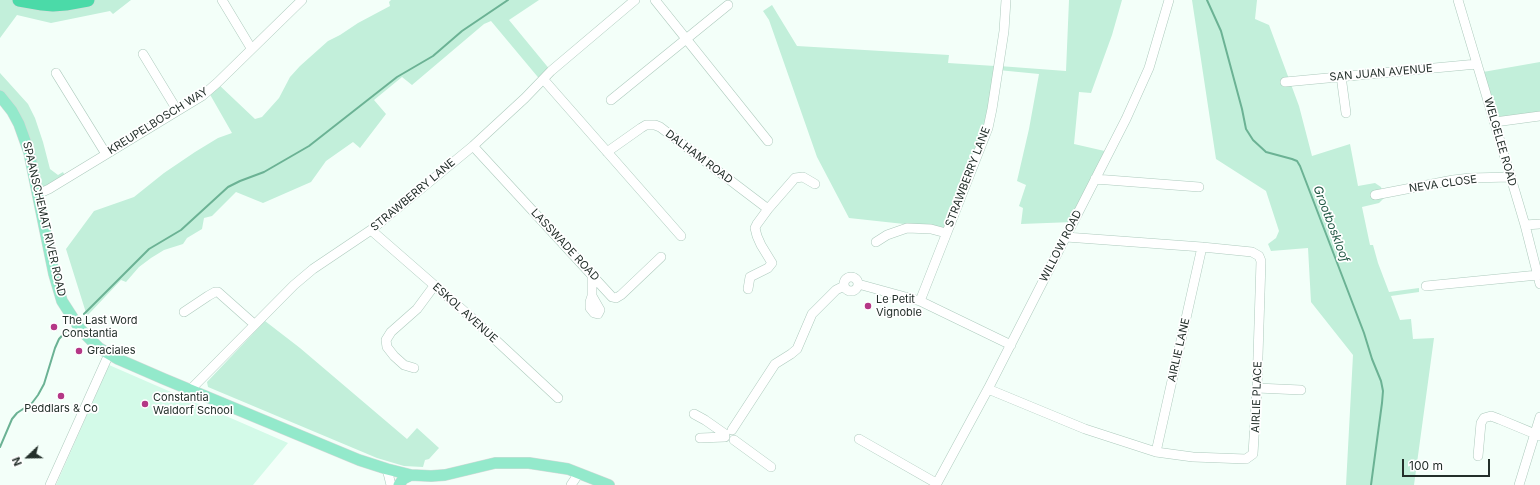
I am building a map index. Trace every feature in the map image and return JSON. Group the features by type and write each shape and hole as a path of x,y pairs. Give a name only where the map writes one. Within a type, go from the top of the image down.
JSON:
{"highway":[{"path":"19,0 42,4 66,4 88,0"}],"main road":[{"name":"SPAANSCHEMAT RIVER ROAD","path":"0,96 12,111 24,136 29,152 54,274 62,301 80,329 99,348 129,364 359,460 391,470 411,475 431,476 445,475 495,463 516,462 555,466 579,473 609,485"},
{"path":"399,485 403,478 411,475"}],"street":[{"path":"222,0 252,48"},
{"name":"KREUPELBOSCH WAY","path":"38,194 208,91 302,0"},
{"name":"STRAWBERRY LANE","path":"191,389 294,285 314,269 371,230 473,146 544,80 551,71 635,0"},
{"path":"655,0 768,141"},
{"name":"STRAWBERRY LANE","path":"920,302 988,128 1004,32 1006,0"},
{"name":"WILLOW ROAD","path":"936,484 1011,345 1141,88 1160,34 1169,0"},
{"name":"WELGELEE ROAD","path":"1458,0 1525,225 1540,284"},
{"path":"611,100 687,40 728,5"},
{"path":"143,54 177,110"},
{"name":"SAN JUAN AVENUE","path":"1285,82 1477,64"},
{"path":"56,74 106,154"},
{"path":"1341,76 1346,113"},
{"path":"544,80 681,236"},
{"path":"1494,122 1540,116"},
{"name":"DALHAM ROAD","path":"610,155 641,128 646,125 655,125 660,127 768,209"},
{"name":"LASSWADE ROAD","path":"473,146 610,295 616,298 621,295 661,256"},
{"path":"748,289 750,277 768,268 772,263 761,245 755,228 768,209 795,178 803,177 815,184"},
{"name":"NEVA CLOSE","path":"1375,195 1453,180 1511,177"},
{"path":"1095,179 1199,187"},
{"path":"1525,225 1540,224"},
{"path":"876,242 887,235 906,228 931,229 946,233"},
{"name":"ESKOL AVENUE","path":"371,230 472,319 558,398"},
{"name":"AIRLIE PLACE","path":"988,389 1085,429 1156,452 1193,457 1246,459 1249,458 1254,451 1260,258 1252,252 1066,237"},
{"name":"AIRLIE LANE","path":"1156,452 1202,247"},
{"path":"592,274 592,296"},
{"path":"1426,286 1538,275"},
{"path":"729,435 775,364 797,349 812,314 826,299 843,286 849,290 853,290 857,288 858,284 920,302 1011,345"},
{"path":"414,368 404,365 394,356 387,347 386,340 391,332 416,309 434,286"},
{"path":"184,312 208,296 218,292 254,324"},
{"path":"50,485 110,354"},
{"path":"1257,388 1301,390"},
{"path":"694,414 729,435 771,467"},
{"path":"1478,456 1481,423 1484,418 1491,416 1538,435"},
{"path":"1519,485 1538,435 1540,417"},
{"path":"700,438 729,435"},
{"path":"859,439 936,484"},
{"path":"391,470 391,485"},
{"path":"391,470 395,485"},
{"path":"570,485 579,473"}],"shaded area":[{"path":"0,0 131,0 113,14 110,11 51,23 17,15 0,38"},
{"path":"391,0 539,0 509,20 551,71 542,82 491,21 484,24 412,85 402,77 374,100 386,114 360,148 353,142 326,161 311,182 263,203 236,192 212,216 204,218 202,229 187,238 183,244 164,250 151,258 139,267 126,282 121,280 87,316 66,249 94,211 134,197 164,173 195,152 218,138 232,133 208,91 217,83 255,119 262,117 279,98 290,77 300,66 328,41 390,6 389,2"},
{"path":"1069,0 1122,0 1112,35 1091,93 1079,92 1074,144 1109,152 1073,222 1021,224 1023,208 1019,206 1026,185 1017,181 1029,129 1039,74 998,70 999,66 1066,71"},
{"path":"1192,0 1257,0 1255,19 1269,25 1299,106 1312,156 1350,144 1358,186 1375,183 1381,187 1384,198 1379,203 1362,207 1370,245 1373,245 1389,292 1419,288 1419,292 1391,296 1400,320 1411,319 1413,339 1434,338 1414,485 1346,485 1353,355 1311,302 1308,248 1271,251 1268,244 1276,238 1279,231 1266,191 1216,159"},
{"path":"772,5 797,46 949,55 948,63 995,66 987,120 945,220 946,227 941,228 849,218 817,157 769,20 763,11"},
{"path":"1540,62 1540,114 1503,118 1498,117 1495,113 1483,72"},
{"path":"0,73 28,104 35,118 50,169 58,175 63,172 66,178 38,194 29,152 0,96"},
{"path":"265,321 300,348 407,439 417,428 439,448 429,459 425,460 423,467 404,466 377,458 208,387 207,382"},
{"name":"Constantia Waldorf School","path":"109,365 288,443 253,485 56,485"}],"waterway":[{"path":"84,314 149,249 181,230 228,187 264,172 309,146 397,77 433,56 462,31 508,0"},
{"name":"Grootboskloof","path":"1207,0 1221,31 1246,129 1253,140 1266,152 1297,161 1300,166 1381,381 1383,391 1382,403 1371,485"},
{"path":"0,447 12,419 17,413 32,403 38,395 44,384 59,339 68,329"}],"place":[{"name":"Le Petit Vignoble","path":"868,306"},
{"name":"The Last Word Constantia","path":"54,327"},
{"name":"Graciales","path":"79,351"},
{"name":"Peddlars & Co","path":"61,396"},
{"name":"Constantia Waldorf School","path":"145,404"}]}
